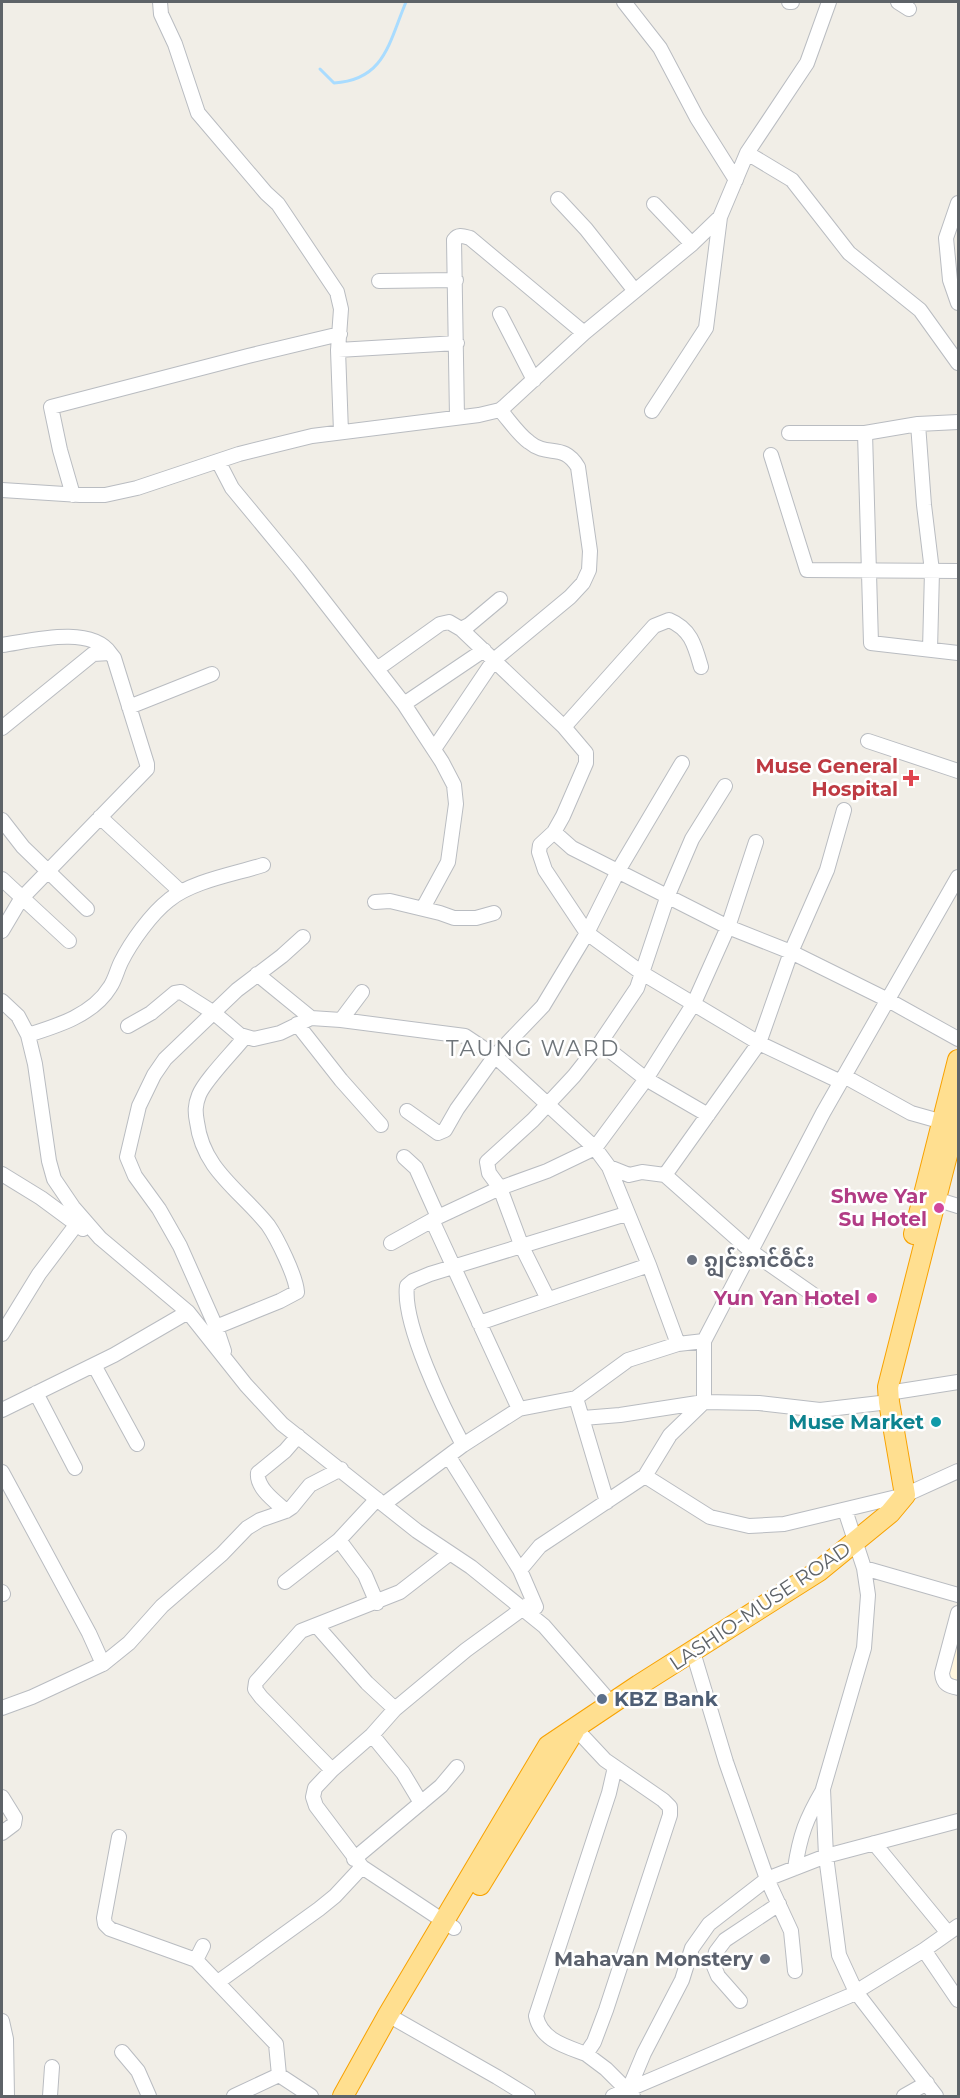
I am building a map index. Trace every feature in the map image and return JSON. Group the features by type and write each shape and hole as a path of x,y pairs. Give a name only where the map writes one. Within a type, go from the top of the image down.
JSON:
{"highway":[{"path":"905,1495 888,1394 930,1198 951,1117 958,1060"},
{"name":"LASHIO-MUSE ROAD","path":"576,1729 819,1571 890,1513 905,1495"},
{"path":"343,2097 393,2019 449,1924 576,1729"},
{"path":"357,2097 393,2019"}],"street":[{"path":"160,2 161,14 175,44 198,113 278,204 337,292 341,309 338,350 342,432"},
{"path":"624,2 660,48 697,118 736,180"},
{"path":"652,411 706,328 720,217 747,153 807,63 829,2"},
{"path":"747,153 792,180 849,253 920,310 958,363"},
{"path":"558,199 586,229 605,256 635,291"},
{"path":"958,203 946,238 950,280 958,303"},
{"path":"654,204 692,244"},
{"path":"2,490 105,495 137,488 263,447 312,436 500,410 584,333 692,244 720,217"},
{"path":"457,417 454,240 461,235 470,238 584,333"},
{"path":"379,281 456,280"},
{"path":"500,314 534,380"},
{"path":"73,495 51,407 340,334"},
{"path":"338,350 456,343"},
{"path":"404,704 489,655 570,597 584,583 589,570 590,551 578,466 573,457 559,450 549,451 529,443 500,410"},
{"path":"789,433 865,433 918,424 958,422"},
{"path":"918,424 932,571 930,650"},
{"path":"865,433 871,643 958,653"},
{"path":"771,455 807,570 958,571"},
{"path":"218,461 232,489 299,569 404,704 434,749 454,785 456,804 448,862 423,908"},
{"path":"461,629 500,599"},
{"path":"564,727 654,626 669,620 682,625 697,652 701,667"},
{"path":"377,669 440,624 449,622 461,629 564,727 586,753 586,763 554,832 540,845 540,857 545,870 586,933 642,973 759,1043 843,1079 911,1113 951,1117"},
{"path":"2,645 57,638 89,638 101,644 114,658 147,764 147,769 21,899 2,931"},
{"path":"2,725 93,654 110,653"},
{"path":"434,749 489,655"},
{"path":"129,707 212,674"},
{"path":"867,741 958,771"},
{"path":"407,1111 438,1133 446,1130 457,1108 495,1056 543,1006 586,933 618,871 682,763"},
{"path":"548,1299 522,1247 500,1188 489,1173 487,1162 533,1120 574,1076 600,1043 637,988 668,895 692,839 724,786"},
{"path":"665,1175 759,1043 792,952 827,870 844,810"},
{"path":"100,817 181,892"},
{"path":"2,820 23,847 87,909"},
{"path":"554,832 572,848 728,927 792,952 888,1000 958,1039"},
{"path":"391,1243 435,1218 500,1188 548,1171 595,1148 646,1079 694,1004 728,927 756,842"},
{"path":"28,1035 66,1023 90,1008 110,988 132,940 168,901 181,892 264,865"},
{"path":"520,1570 540,1546 645,1476 670,1435 704,1402 704,1341 843,1079 958,877"},
{"path":"2,879 69,941"},
{"path":"375,902 390,901 454,918 476,918 494,913"},
{"path":"227,1362 216,1327 180,1246 159,1209 135,1176 127,1157 139,1106 154,1075 165,1059 237,990 303,937"},
{"path":"257,974 311,1018"},
{"path":"341,1020 362,992"},
{"path":"128,1026 151,1013 175,993 185,994 244,1038 263,1038 311,1018 465,1036 495,1056 595,1148 609,1167 626,1214 649,1264 678,1344"},
{"path":"2,1001 18,1016 28,1035 35,1064 49,1161 54,1179 73,1208 100,1238 188,1312 246,1385 282,1424 449,1554 528,1604 544,1626 612,1704"},
{"path":"297,1024 341,1080 381,1125"},
{"path":"216,1327 297,1292 276,1237 205,1154 198,1134 195,1108 200,1093 244,1038"},
{"path":"600,1043 646,1079 708,1115"},
{"path":"404,1157 416,1168 453,1267 519,1409"},
{"path":"609,1167 629,1175 642,1172 665,1175 752,1252 821,1300"},
{"path":"2,1174 41,1198 76,1225 100,1238"},
{"path":"930,1198 958,1206"},
{"path":"463,1445 447,1413 415,1335 406,1293 407,1286 412,1281 453,1267 626,1214"},
{"path":"2,1334 39,1274 76,1225"},
{"path":"479,1323 649,1264"},
{"path":"2,1410 94,1365 188,1312"},
{"path":"285,1582 339,1540 380,1501 519,1409 576,1398 628,1360 678,1344 704,1341"},
{"path":"94,1365 137,1444"},
{"path":"583,1418 620,1415 704,1402 759,1403 820,1410 888,1394 958,1382"},
{"path":"36,1393 75,1468"},
{"path":"576,1398 607,1502"},
{"path":"286,1511 260,1485 257,1479 258,1473 285,1451 297,1436"},
{"path":"449,1457 520,1570 528,1604"},
{"path":"2,1708 32,1697 103,1664 129,1643 162,1606 247,1528 274,1513 286,1511 310,1485 341,1469"},
{"path":"645,1476 710,1517 749,1526 784,1524 905,1495 958,1471"},
{"path":"2,1472 89,1633 103,1664"},
{"path":"795,1868 799,1837 807,1816 823,1789 864,1648 868,1595 864,1568 844,1510"},
{"path":"339,1540 365,1575 377,1603"},
{"path":"332,1770 255,1689 256,1682 301,1631 377,1603 400,1592 449,1554"},
{"path":"864,1568 958,1595"},
{"path":"449,1924 358,1863 316,1806 313,1797 315,1788 372,1735 395,1710 466,1650 528,1604"},
{"path":"958,1613 942,1680 958,1688"},
{"path":"316,1625 395,1710"},
{"path":"693,1652 726,1762 767,1879 791,1931 795,1971"},
{"path":"576,1729 605,1760 670,1807 670,1815 606,2010 594,2042 586,2054"},
{"path":"372,1735 403,1773 421,1803"},
{"path":"218,1982 327,1902 358,1863 441,1786 458,1767"},
{"path":"615,1767 609,1793 536,2016 538,2027 548,2037 586,2054 606,2069 629,2095"},
{"path":"823,1789 826,1856 839,1955 856,1992 936,2097"},
{"path":"2,1797 15,1818 14,1824 2,1833"},
{"path":"629,2095 644,2053 682,1980 692,1948 709,1924 767,1879 826,1856 958,1821"},
{"path":"119,1837 104,1918 105,1924 110,1929 196,1960 276,2044 279,2075"},
{"path":"613,2097 629,2095 856,1992 953,1930 874,1844"},
{"path":"740,2001 718,1976 713,1964 716,1952 725,1940 779,1904"},
{"path":"196,1960 203,1946"},
{"path":"924,1950 958,2001"},
{"path":"393,2019 497,2077 528,2097"},
{"path":"2,2021 6,2039 4,2072 7,2097"},
{"path":"122,2052 138,2071 149,2097"},
{"path":"50,2097 52,2067"},
{"path":"234,2097 279,2075"},
{"path":"279,2075 311,2097"},
{"path":"904,2097 927,2084"}],"shaded area":[{"path":"958,1622 958,1682 945,1679"}],"waterway":[{"path":"320,69 334,83 364,75 375,67 389,44 406,2"}],"place":[{"name":"Muse General Hospital","path":"911,778"},
{"name":"Shwe Yar Su Hotel","path":"939,1208"},
{"name":"ၵျွင်းၵၢင်ဝဵင်း","path":"692,1260"},
{"name":"Yun Yan Hotel","path":"872,1298"},
{"name":"Muse Market","path":"936,1422"},
{"name":"KBZ Bank","path":"602,1699"},
{"name":"Mahavan Monstery","path":"765,1959"}],"district":[{"name":"TAUNG WARD","path":"533,1048"}]}
